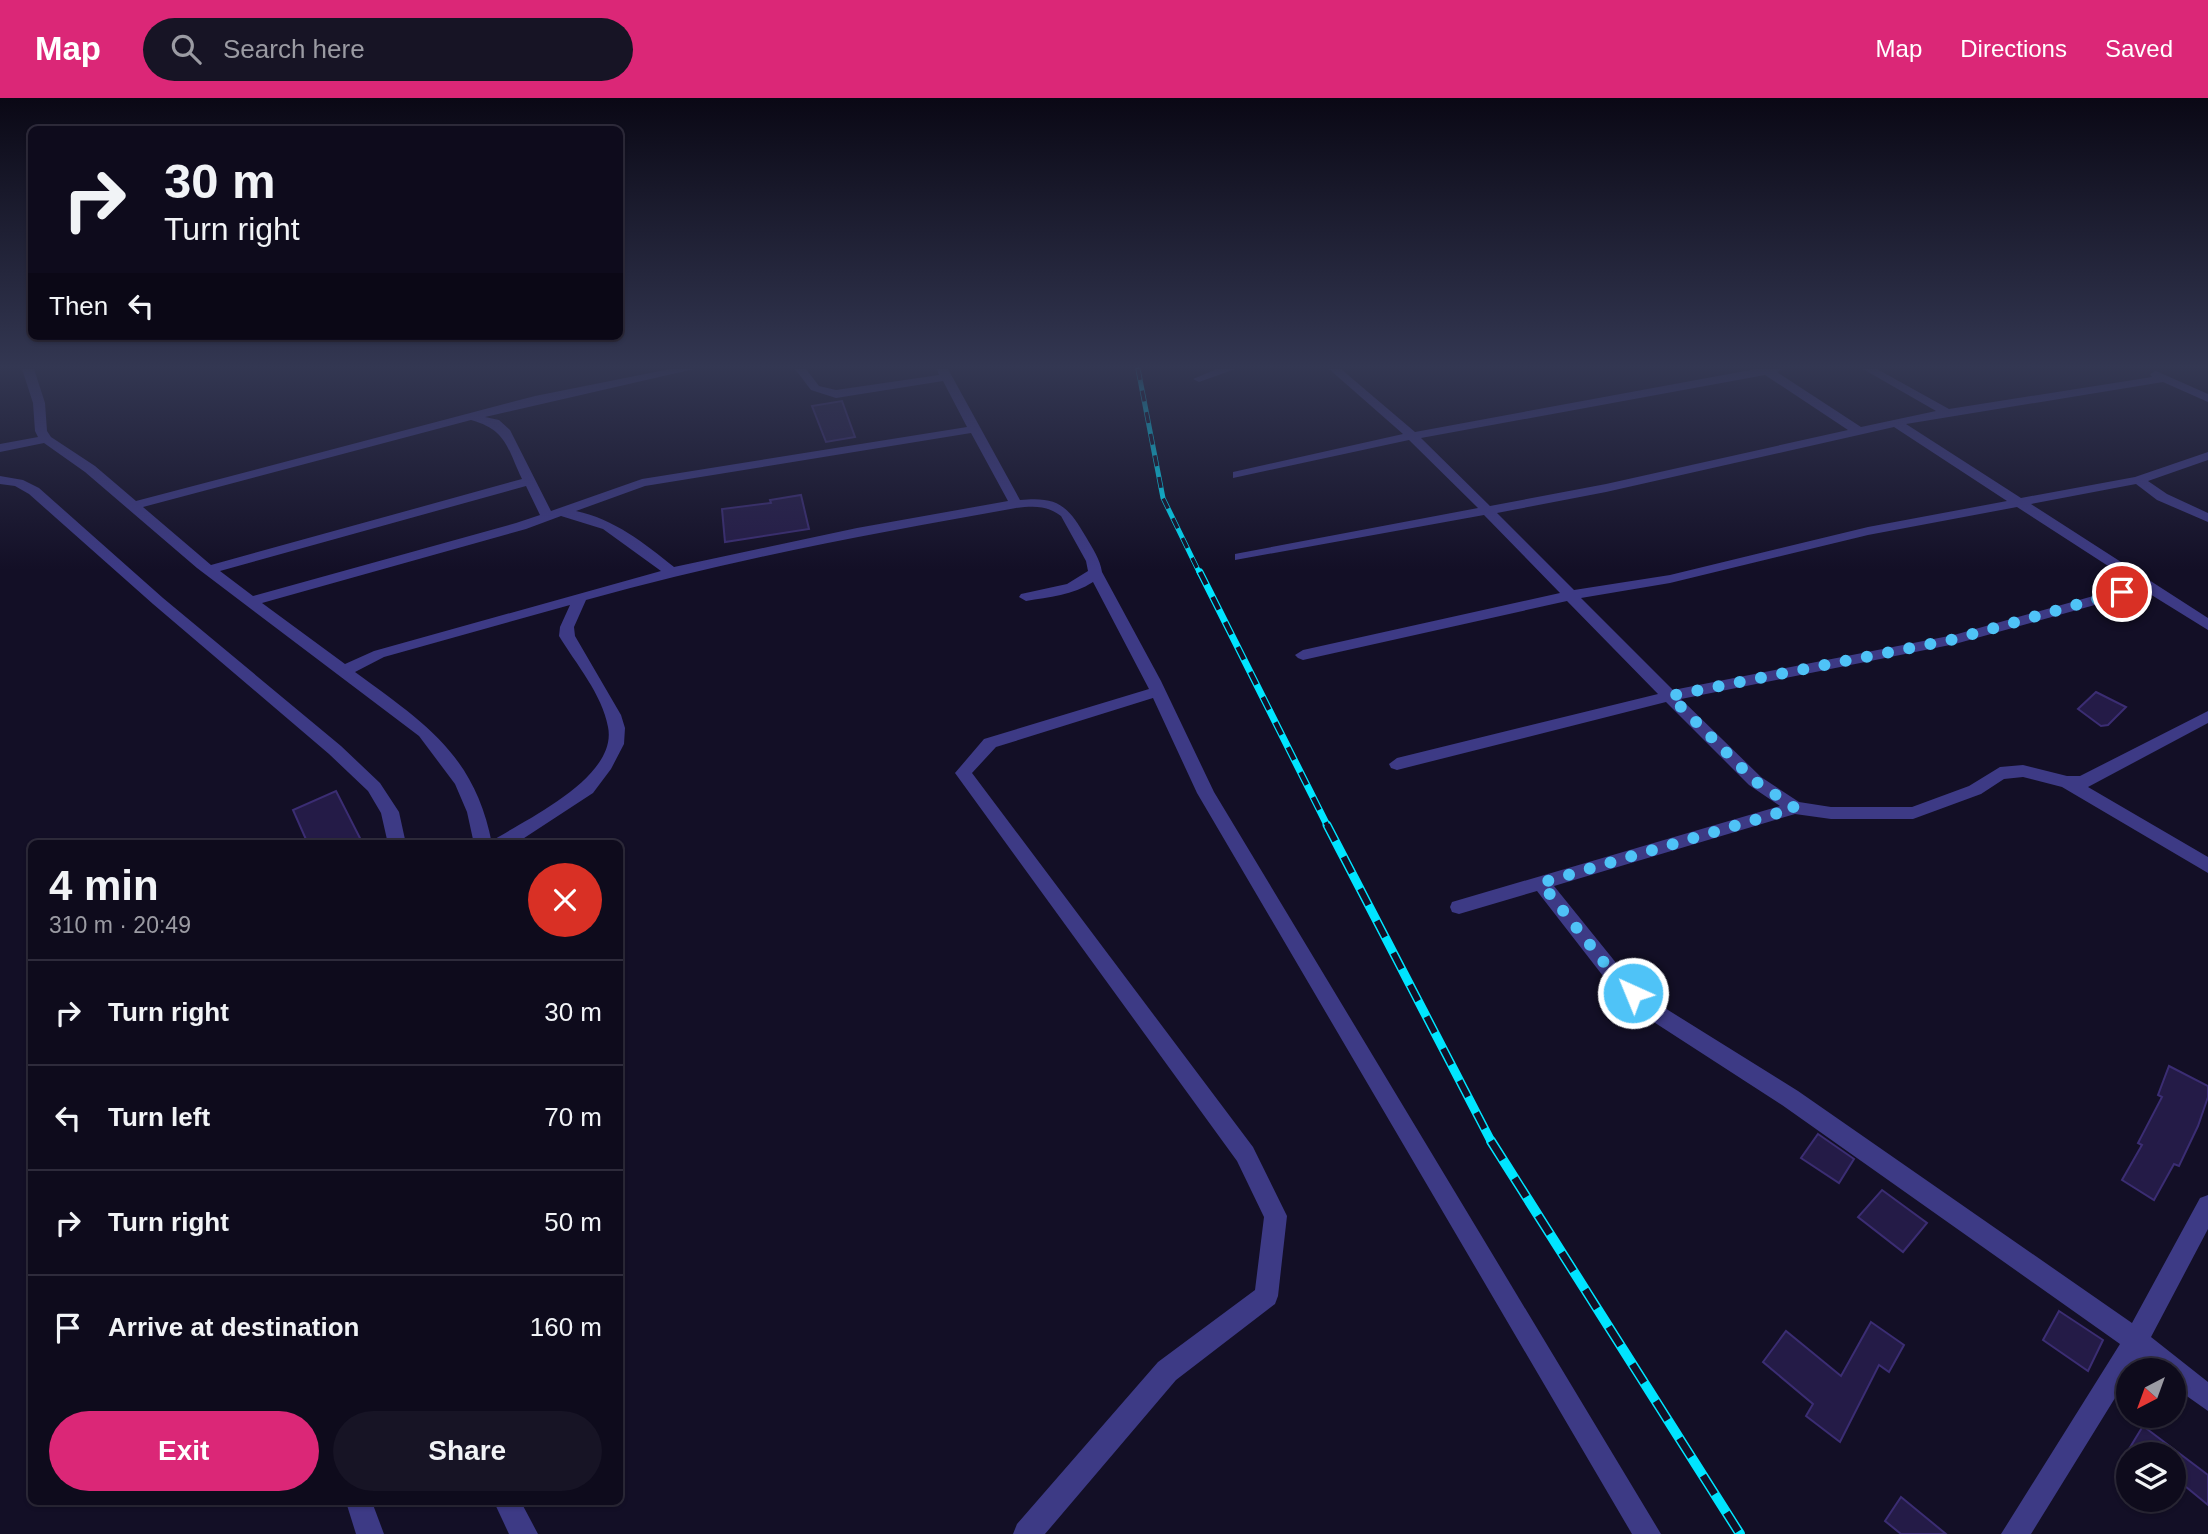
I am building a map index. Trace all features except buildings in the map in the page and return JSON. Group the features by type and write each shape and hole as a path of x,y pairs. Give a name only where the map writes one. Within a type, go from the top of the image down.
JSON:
{"street":[{"path":"44,436 90,469 209,570 425,732 448,758 467,786 482,840"},
{"path":"133,506 399,436"},
{"path":"506,436 528,481 555,515"},
{"path":"251,601 555,515 642,483 932,436"},
{"path":"979,436 1016,504"},
{"path":"1238,475 1412,436"},
{"path":"1412,436 1755,781 1795,808"},
{"path":"1240,557 1606,488 1842,436"},
{"path":"1916,436 2208,625"},
{"path":"0,448 46,439"},
{"path":"1303,655 1573,595 1670,579 1868,531 2138,480 2208,456"},
{"path":"0,480 18,483 33,491 158,601 335,750 374,787 390,812 396,840"},
{"path":"2138,480 2162,497 2208,518"},
{"path":"209,570 528,481"},
{"path":"345,671 379,654 671,572 857,532 1016,504 1035,502 1059,508 1066,514 1093,561 1095,572 1158,691 1206,793 1647,1534"},
{"path":"555,515 584,515 617,530 671,572"},
{"path":"1026,597 1071,588 1086,582 1095,572"},
{"path":"1397,764 1670,696 1955,639 2146,586"},
{"path":"507,840 587,789 596,780 617,738 612,713 567,636 567,627 582,596"},
{"path":"1027,1534 1167,1371 1266,1296 1276,1216 1245,1154 963,773 990,743 1158,691"},
{"path":"1459,907 1795,808 1831,813 1913,813 1975,790 2000,773 2023,771 2067,782 2083,782 2208,716"},
{"path":"2067,782 2208,866"},
{"path":"1541,883 1610,970 1653,1011 1734,1059 2136,1341 2208,1398"},
{"path":"2015,1534 2136,1341 2208,1206"},
{"path":"360,1505 370,1534"},
{"path":"509,1505 524,1534"}],"railway":[{"path":"1151,436 1163,498 1200,574"},
{"path":"1200,572 1328,827"},
{"path":"1327,825 1492,1143"},
{"path":"1491,1141 1740,1534"}],"route":[{"path":"1633,993 1610,970 1541,883 1795,808 1755,781 1670,696 1955,639 2122,592"}]}
